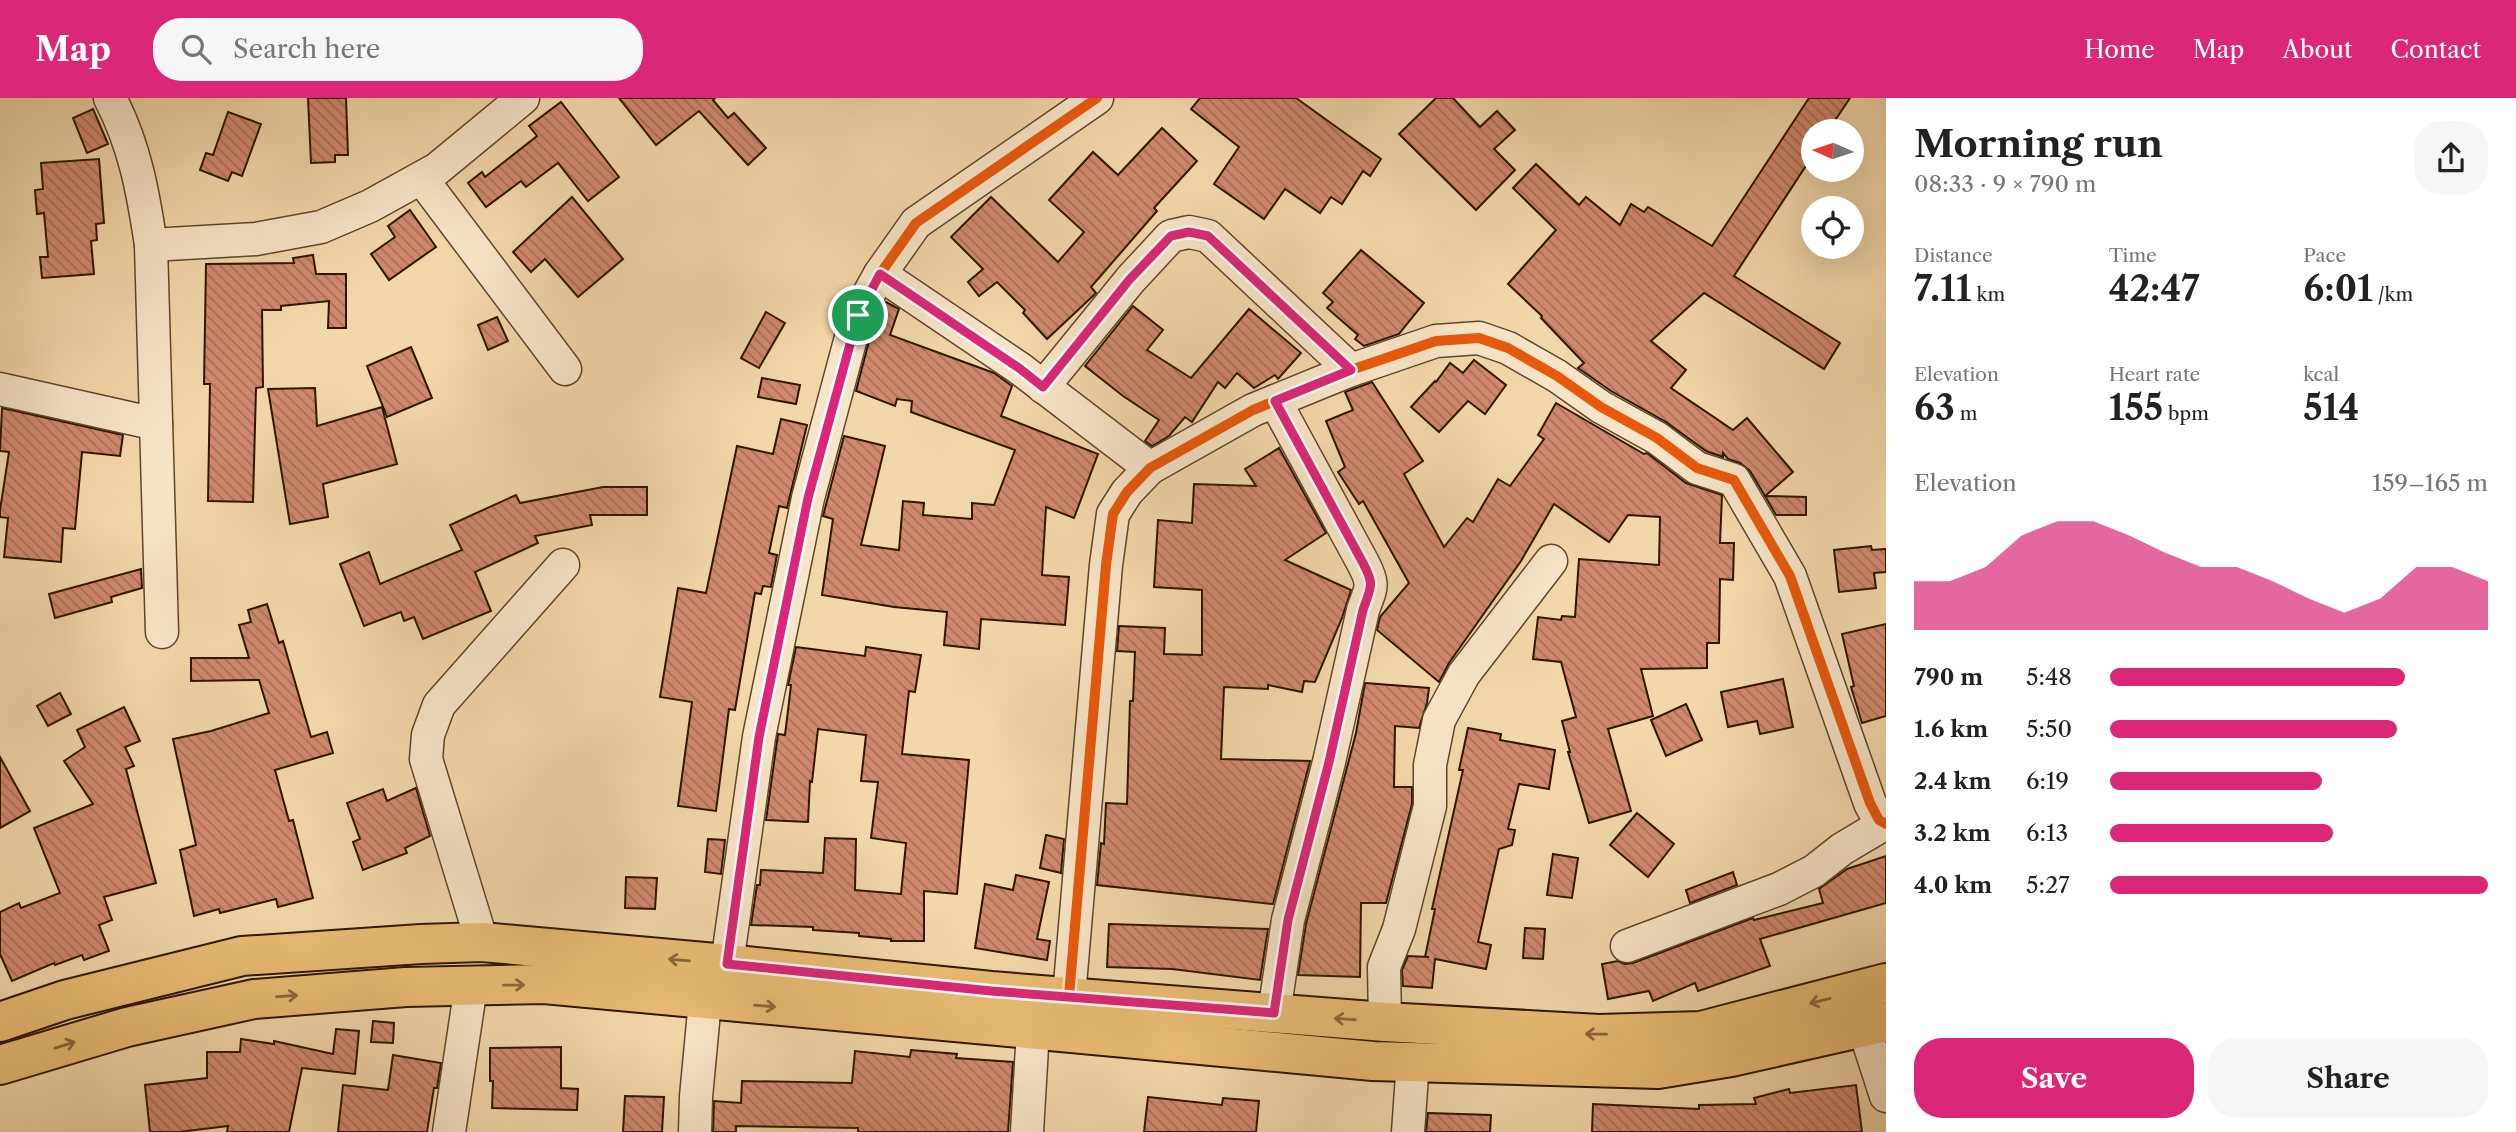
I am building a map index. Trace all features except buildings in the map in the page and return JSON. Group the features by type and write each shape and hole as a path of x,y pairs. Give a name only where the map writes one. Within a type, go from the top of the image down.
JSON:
{"main road":[{"path":"0,1022 65,1000 242,956 482,942 991,991 1385,1022 1600,1034 1701,1031 1886,984"},
{"path":"0,1065 127,1027 254,999 406,987 544,984 1373,1061 1658,1069 1875,1025"}],"street":[{"path":"110,98 124,127 142,186 151,245 162,632"},
{"path":"151,245 256,239 321,227 422,179 523,98"},
{"path":"727,964 759,737 808,498 858,315 880,274 916,223 1097,98"},
{"path":"422,179 565,369"},
{"path":"1043,387 1130,279 1171,236 1189,232 1208,236 1351,370"},
{"path":"880,274 1019,368 1150,468"},
{"path":"1069,996 1106,565 1113,514 1128,492 1150,468 1253,410 1351,370 1436,341 1479,338 1508,348 1557,376 1601,407 1657,438 1697,468 1734,480 1790,576 1863,785 1879,820 1885,824 1842,849 1814,871 1779,889 1627,946"},
{"path":"0,389 156,425"},
{"path":"1274,1013 1288,920 1329,762 1363,610 1372,586 1372,579 1275,401"},
{"path":"1385,1022 1384,967 1399,929 1430,806 1430,765 1439,720 1464,674 1551,561"},
{"path":"482,942 426,759 428,735 439,705 563,565"},
{"path":"449,1132 471,986"},
{"path":"695,1132 705,1001"},
{"path":"1875,1025 1886,1096"},
{"path":"1027,1132 1033,1030"},
{"path":"1408,1132 1413,1061"}],"cycle path":[{"path":"727,964 759,737 808,498 857,315 880,274 916,223 1097,98"},
{"path":"1069,996 1106,565 1113,514 1127,492 1150,468 1253,410 1351,370 1436,341 1479,338 1508,348 1557,376 1601,407 1657,438 1697,468 1734,480 1790,576 1870,803 1879,820 1886,824"}],"route":[{"path":"1189,232 1208,236 1351,370 1275,401 1372,579 1372,586 1363,610 1329,762 1288,920 1274,1013 991,991 727,964 759,737 808,498 858,315 880,274 1043,387 1130,279 1171,236 1189,232"}]}
